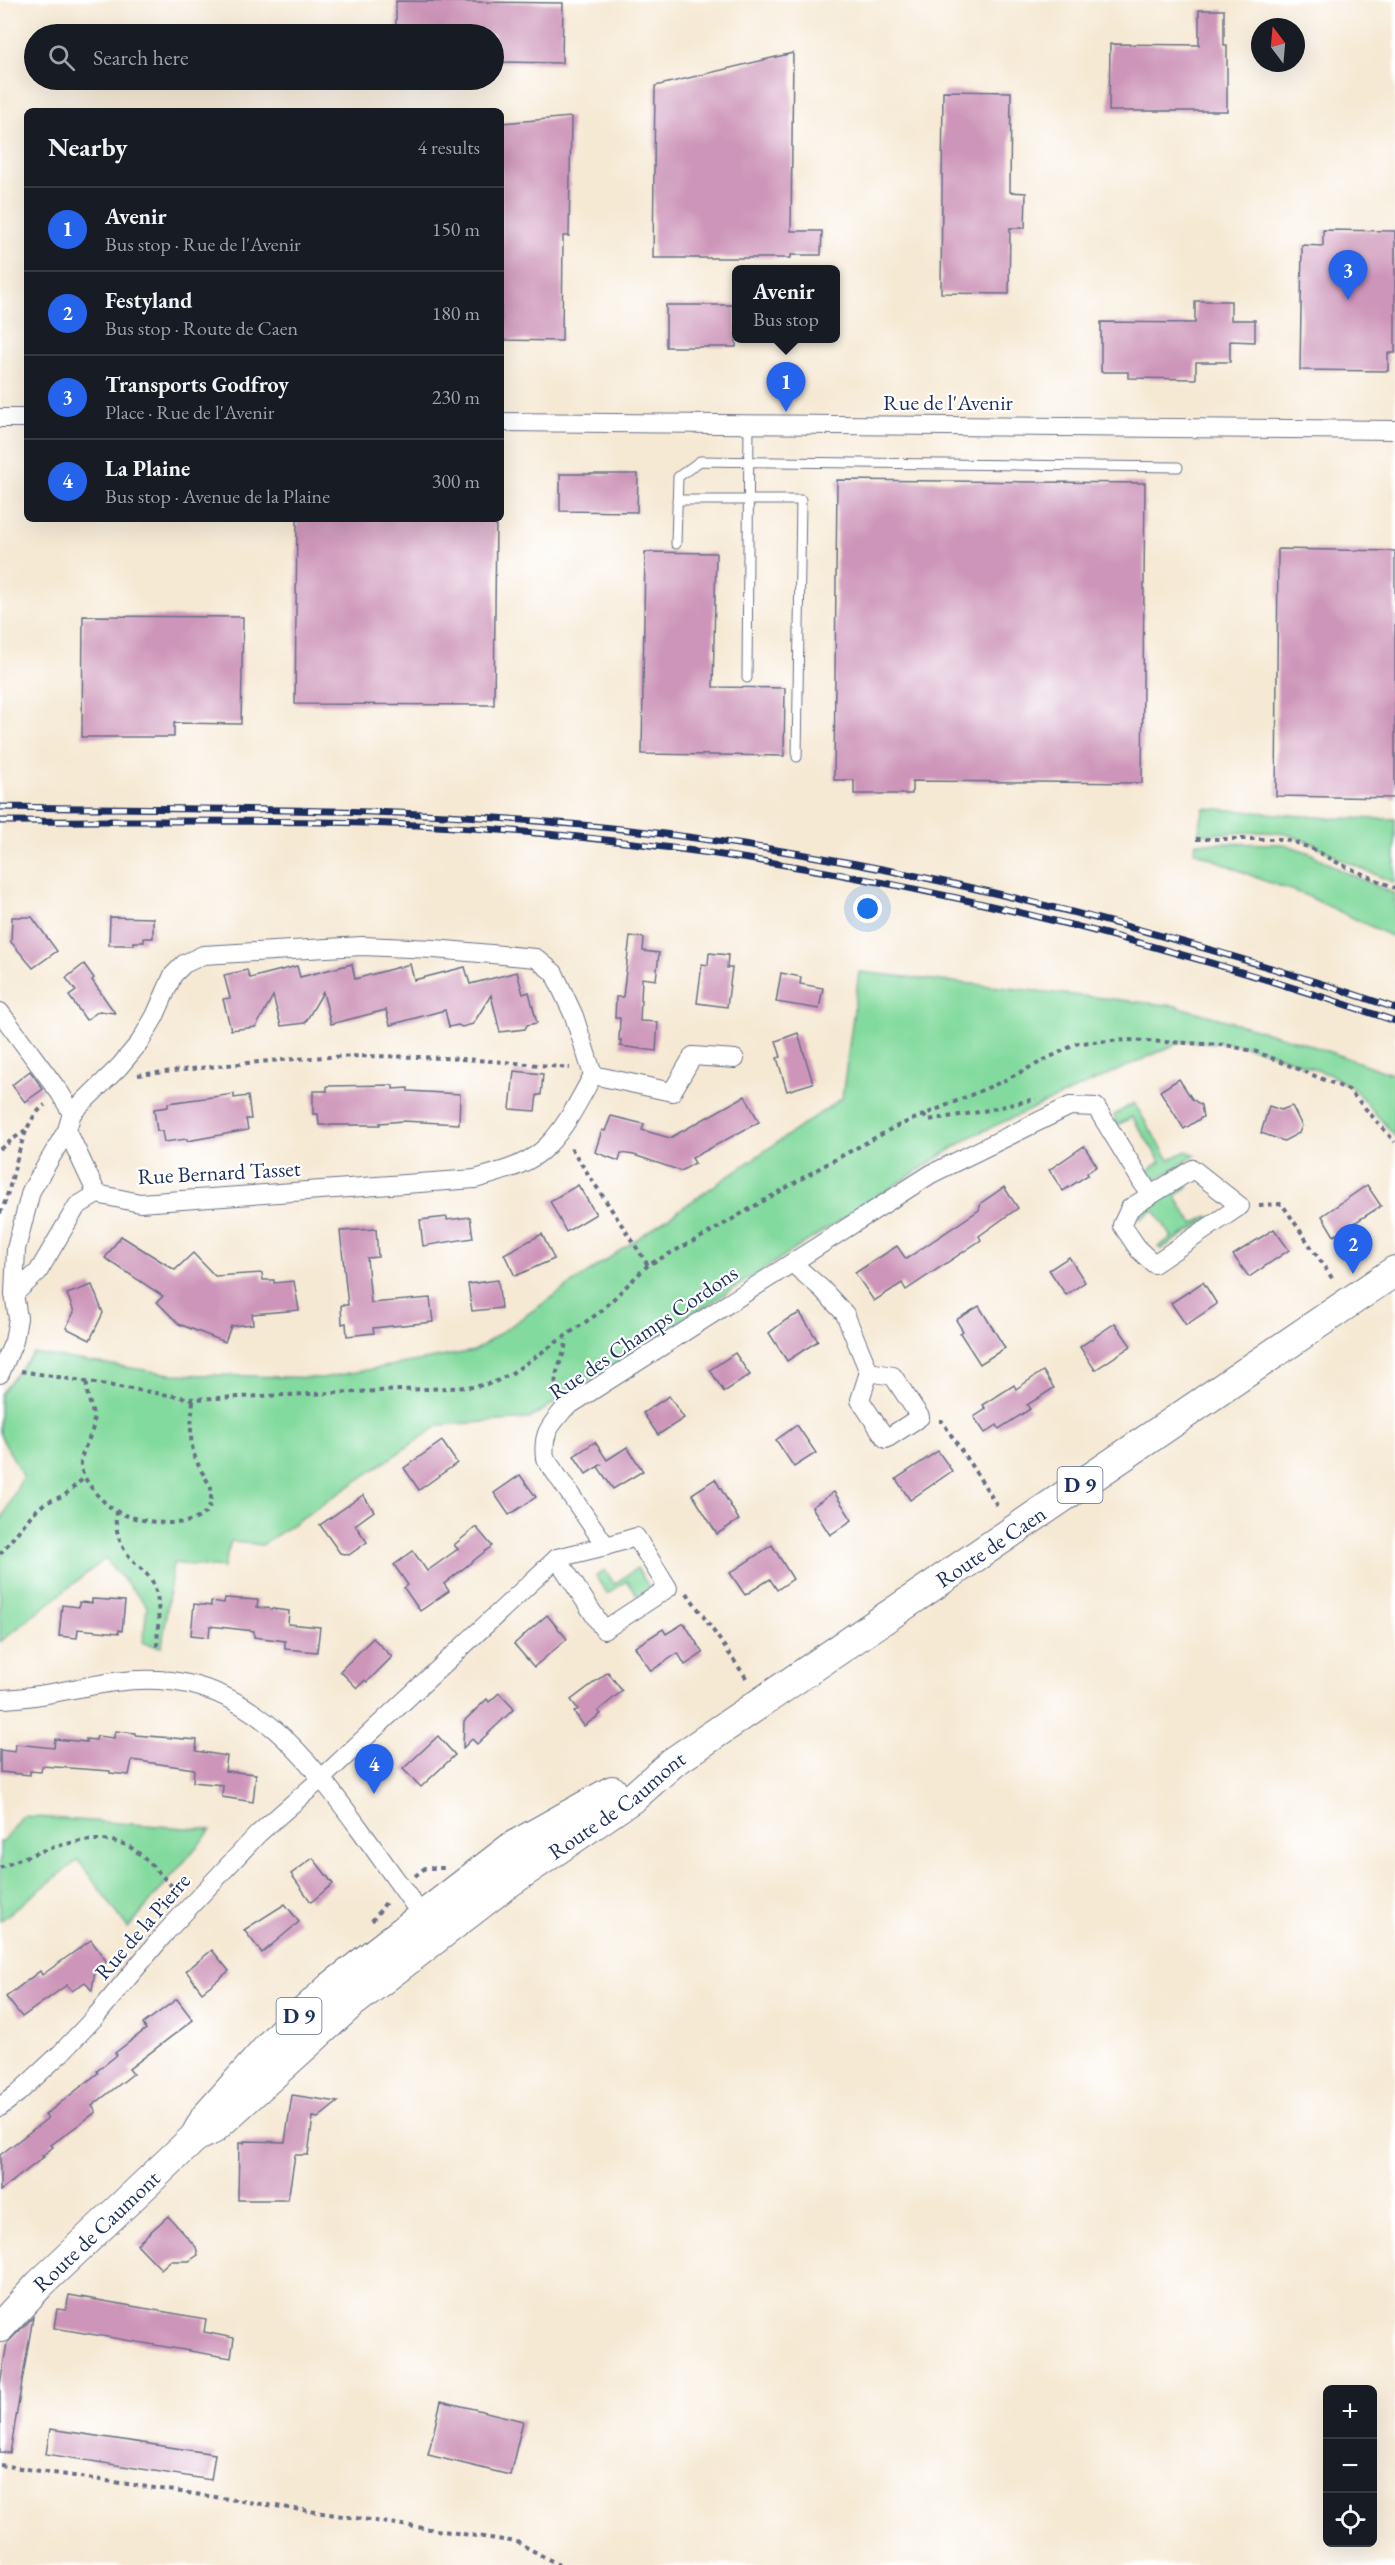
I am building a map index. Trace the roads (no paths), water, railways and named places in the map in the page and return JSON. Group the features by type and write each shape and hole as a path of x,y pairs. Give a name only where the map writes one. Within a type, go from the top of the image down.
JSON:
{"main road":[{"name":"Route de Caen","path":"672,1763 756,1689 1395,1271"},
{"name":"Route de Caumont","path":"0,2327 40,2284 195,2137 213,2129 353,2002 430,1926 505,1885 635,1796 672,1763"}],"street":[{"path":"0,418 24,418"},
{"name":"Rue de l'Avenir","path":"504,422 1395,430"},
{"path":"1,1371 14,1341 18,1318 7,1289 31,1191 69,1122 140,1042 155,1016 173,975 184,964 203,955 362,946 434,949 536,958 554,973 574,1016 593,1075 672,1092 693,1056 735,1059"},
{"path":"0,1012 60,1093 97,1194 77,1206 38,1272 7,1289"},
{"name":"Rue Bernard Tasset","path":"97,1194 140,1203 475,1179 504,1171 546,1148 561,1129 593,1075"},
{"name":"Rue des Champs Cordons","path":"606,1546 545,1458 543,1441 549,1427 566,1408 931,1174 1070,1106 1096,1107 1150,1195"},
{"path":"1193,1169 1240,1206 1154,1264 1139,1250 1122,1225 1130,1208 1150,1195 1193,1169"},
{"path":"792,1263 822,1289 844,1314 869,1372 860,1400 886,1439 920,1418 893,1376 869,1372"},
{"path":"322,1778 557,1558 636,1537 668,1588 604,1630 557,1558"},
{"path":"0,1699 20,1699 111,1680 159,1680 194,1685 226,1695 254,1711 277,1729 322,1778 430,1926"},
{"name":"Rue de la Pierre","path":"0,2107 18,2093 75,2038 192,1904 258,1834 322,1778"}],"lane":[{"path":"747,678 749,425"},
{"path":"676,544 678,477 700,460 1178,467"},
{"path":"677,500 801,500 797,757"}],"railway":[{"path":"0,807 383,812 536,821 712,840 811,856 1008,896 1203,948 1395,1008"},
{"path":"0,821 256,821 449,827 626,842 738,857 849,876 1070,925 1179,954 1395,1021"}],"place":[{"name":"Transports Godfroy","path":"1348,300"},
{"name":"Avenir","path":"786,412"},
{"name":"Festyland","path":"1353,1274"},
{"name":"La Plaine","path":"374,1794"}]}
